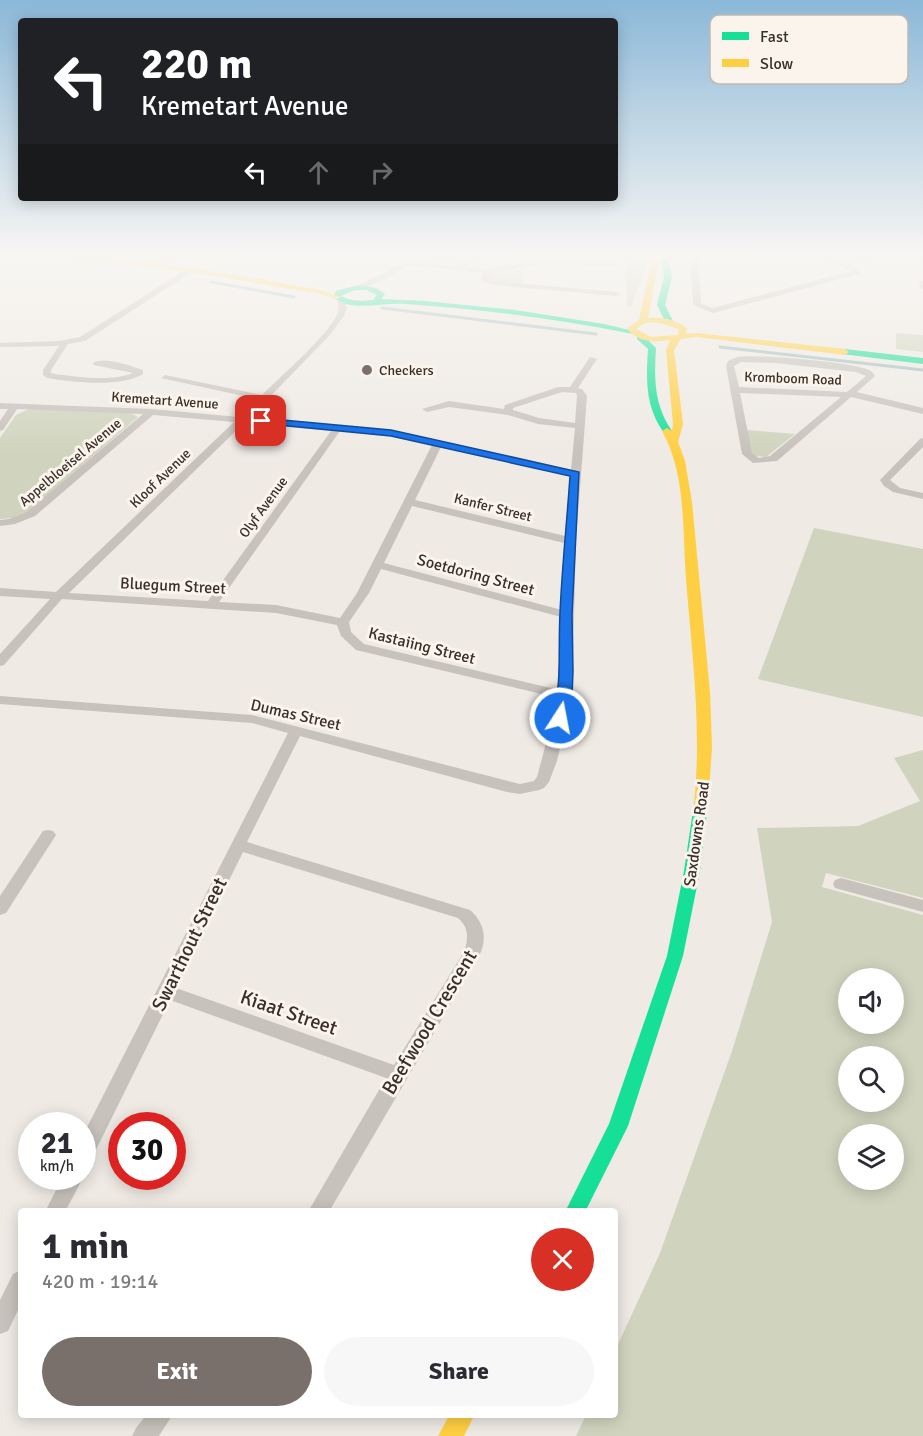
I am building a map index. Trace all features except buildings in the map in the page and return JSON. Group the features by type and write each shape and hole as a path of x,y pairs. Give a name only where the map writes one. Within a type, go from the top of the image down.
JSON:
{"street":[{"path":"0,345 65,342 87,336 111,321"},
{"name":"Kloof Avenue","path":"0,662 58,596 265,398 336,321"},
{"path":"575,321 638,328 669,321"},
{"path":"638,328 640,321"},
{"path":"669,321 681,333"},
{"path":"638,328 660,340 681,333 923,359"},
{"name":"Saxdowns Road","path":"577,1208 618,1126 675,956 692,871 703,792 705,728 684,484 674,440 661,423 652,405 650,374 654,353 651,344 638,328"},
{"name":"Saxdowns Road","path":"674,440 678,424 670,350 681,333"},
{"path":"65,342 47,370 47,375 123,379 136,376 140,372 122,366 97,363"},
{"path":"509,412 508,407 514,404 561,389 573,390 592,359"},
{"path":"740,359 764,359 856,369 870,374 870,378 850,394 773,459 762,461 750,458 747,454 734,390 731,363 740,359"},
{"path":"165,378 265,398"},
{"name":"Dumas Street","path":"0,700 252,719 507,787 531,788 539,785 544,779 565,696 570,541 582,396 579,391 573,390"},
{"name":"Kromboom Road","path":"734,390 871,396 923,411"},
{"path":"427,409 435,405 449,404 509,412 538,420 579,426"},
{"name":"Kremetart Avenue","path":"0,406 151,412 391,433 575,474"},
{"path":"0,428 15,406"},
{"name":"Appelbloeisel Avenue","path":"0,523 11,522 31,514 151,412"},
{"name":"Olyf Avenue","path":"212,604 338,428"},
{"path":"923,441 885,480 895,489 923,496"},
{"name":"Kastaiing Street","path":"438,443 378,565 363,593 343,622 345,633 360,647 565,696"},
{"name":"Kanfer Street","path":"409,502 570,541"},
{"name":"Soetdoring Street","path":"378,565 566,615"},
{"name":"Bluegum Street","path":"0,592 212,604 299,612 343,622"},
{"name":"Swarthout Street","path":"96,1130 296,730"},
{"path":"0,909 48,835"},
{"name":"Beefwood Crescent","path":"238,845 464,914 472,920 477,937 473,951 320,1208"},
{"path":"840,884 923,906"},
{"name":"Kiaat Street","path":"166,992 398,1074"},
{"path":"57,1208 67,1190"},
{"path":"0,1323 18,1287"},
{"path":"144,1436 159,1418"},
{"path":"450,1436 461,1418"}],"green space":[{"path":"896,333 923,335 923,352 896,349"},
{"path":"29,409 131,413 138,417 27,513 13,518 0,519 0,438 16,415"},
{"path":"747,430 795,434 766,457 753,456"},
{"path":"814,528 923,549 923,717 758,679"},
{"path":"923,750 923,898 826,873 822,887 923,915 923,1436 576,1436 585,1418 618,1418 618,1344 660,1253 732,1051 772,922 757,828 858,826 920,801 894,758"}],"waterway":[{"path":"489,321 596,334"},
{"path":"720,347 923,370"}],"traffic: fast":[{"path":"574,321 633,332"},
{"path":"640,337 652,348 651,392 656,412 667,431"},
{"path":"845,352 923,361"},
{"path":"577,1208 618,1126 675,956 692,871 701,804"}],"traffic: slow":[{"path":"643,321 631,329 637,335 650,340 697,335 845,352"},
{"path":"667,321 683,328 682,335"},
{"path":"674,440 678,424 670,350 674,341 679,337"},
{"path":"667,431 680,461 687,502 705,720 701,804"},
{"path":"450,1436 461,1418"}],"place":[{"name":"Checkers","path":"367,370"}],"route":[{"path":"261,421 391,433 575,474 566,615 567,671 560,718"}]}
